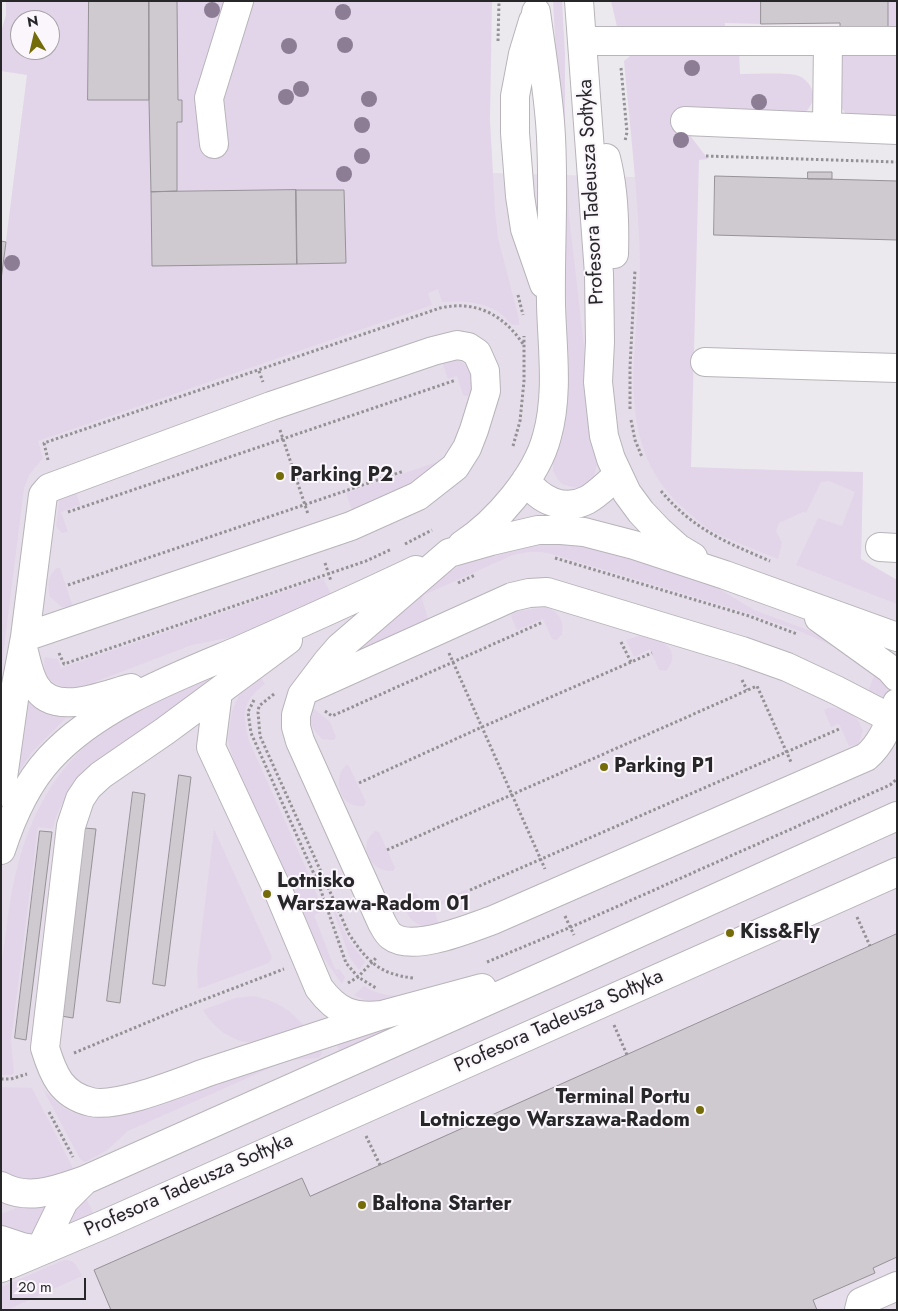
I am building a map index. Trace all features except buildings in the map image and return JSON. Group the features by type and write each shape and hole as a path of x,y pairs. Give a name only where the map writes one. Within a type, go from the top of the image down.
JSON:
{"street":[{"path":"214,144 209,98 239,1"},
{"name":"Profesora Tadeusza Sołtyka","path":"579,1 599,274 600,342 598,382 604,436 618,476 627,493 642,512 678,548 725,575"},
{"path":"295,692 512,597 529,593 547,592 732,648 786,667 836,690 894,710 878,743 872,752 866,756 493,920 434,939 410,942 392,937 382,923 300,741 296,727 295,692 340,647 449,553 485,528 526,480 539,457 547,436 554,373 551,304 538,235 534,160 536,7"},
{"path":"827,127 828,40"},
{"path":"583,41 897,41"},
{"path":"685,121 897,130"},
{"path":"1,792 24,642 43,495 49,488 271,406 432,351 457,345 468,347 477,353 485,371 486,391 467,448 455,466 418,496 352,526 24,642"},
{"path":"705,362 897,368"},
{"path":"526,480 532,490 544,499 558,504 573,504 587,500 618,476"},
{"name":"Profesora Tadeusza Sołtyka","path":"449,553 538,530 584,532 634,545 725,575 897,637"},
{"path":"1,850 22,796 49,759 64,744 97,718 183,674 325,612 449,553"},
{"path":"792,599 890,669 897,677"},
{"path":"325,612 102,775 88,788 80,800 71,826 47,1021 45,1048 49,1063 57,1080 68,1091 82,1099 105,1104 119,1101 382,1015 559,969"},
{"path":"24,642 34,685 41,694 61,702 74,703 183,674"},
{"path":"218,692 211,747 279,893 319,988 334,1006 345,1012 366,1016 382,1015"},
{"path":"1,1186 10,1191 25,1194 55,1190 85,1180 584,958 897,816"},
{"name":"Profesora Tadeusza Sołtyka","path":"1,1268 105,1224 897,872"},
{"path":"1,1240 40,1250 64,1201 85,1180"},
{"path":"859,1310 861,1302 897,1286"}],"path":[{"path":"498,51 499,1"},
{"path":"615,41 621,66 627,132 623,150"},
{"path":"706,156 897,162"},
{"path":"516,286 525,321"},
{"path":"510,455 520,421 524,381 525,330"},
{"path":"62,514 456,380"},
{"path":"68,585 406,470"},
{"path":"24,642 58,651 64,664 366,561 415,540 440,526"},
{"path":"550,557 749,616 801,636"},
{"path":"455,584 479,574"},
{"path":"420,978 395,975 372,964 349,934 260,736 259,706 295,692 332,716 543,622"},
{"path":"439,629 584,958"},
{"path":"619,637 631,662"},
{"path":"359,783 652,652"},
{"path":"387,850 757,686 827,848"},
{"path":"470,890 839,729"},
{"path":"487,962 571,927 890,785 897,780"},
{"path":"848,894 870,946"},
{"path":"324,995 358,977 372,964 392,937"},
{"path":"1,1080 26,1075 49,1063 182,1008 288,968"},
{"path":"604,1002 627,1055"}],"shaded area":[{"path":"6,1 492,1 490,120 495,211 498,238 519,325 512,325 498,311 480,304 471,302 442,302 438,289 428,293 432,305 38,441 43,458 29,475 24,488 1,672 1,280 27,75 1,71 1,32 6,15"},
{"path":"553,1 562,1 565,54 565,151 569,216 584,346 586,413 597,464 594,477 587,485 578,488 562,484 553,471 553,463 562,439 567,409 569,366 566,293 559,232 556,55"},
{"path":"611,1 761,1 761,24 725,23 725,29 619,28 617,27"},
{"path":"888,1 897,1 897,35 888,28"},
{"path":"739,49 740,74 799,76 810,86 813,97 811,106 803,114 685,129 708,159 699,160 691,467 863,472 861,559 897,580 897,604 796,565 818,518 842,526 855,492 829,481 821,482 806,513 803,512 779,523 776,531 782,543 778,559 712,531 680,505 661,483 648,459 639,434 635,408 634,354 640,270 639,236 624,61 630,56 643,51"},
{"path":"897,49 897,119 847,115 840,106 839,55 854,50"},
{"path":"494,173 634,177 672,176 665,467 863,472 861,559 897,580 897,1310 1,1310 1,404 411,176"},
{"path":"453,359 469,368 473,384 468,396 463,395 457,376 448,379 443,362"},
{"path":"443,460 426,475 359,509 353,510 351,508 346,493"},
{"path":"75,489 80,505 61,512 68,532 62,533 56,526 59,502 64,493"},
{"path":"550,538 576,540 686,572 706,581 754,610 816,633 848,649 881,669 890,678 890,692 884,698 868,691 877,669 797,630 751,614 542,552 513,555 424,595 422,599 428,619 347,656 347,651 446,574 458,567 496,551"},
{"path":"57,568 60,568 73,607 62,607 50,597 49,581"},
{"path":"323,578 331,594 232,637 192,645 76,689 57,684 48,677 45,671 45,657 58,659 61,668"},
{"path":"547,607 560,617 562,634 557,640 552,639 543,619 517,630 511,616 513,612"},
{"path":"638,636 661,641 671,650 671,663 666,671 659,670 650,649 634,657 626,640"},
{"path":"219,674 81,778 63,802 53,829 38,827 11,1041 14,1073 12,1075 1,1075 1,973 10,903 15,875 23,848 32,822 45,797 60,774 101,733 143,708"},
{"path":"259,675 265,684 252,696 246,709 245,723 249,741 310,877 323,911 314,915 334,967 336,970 339,969 345,977 342,984 321,954 311,935 240,777 230,749 228,739 232,711 241,691"},
{"path":"22,693 71,713 32,752 18,773 14,772"},
{"path":"313,708 330,722 336,737 334,740 322,739 313,728 310,717"},
{"path":"828,708 841,709 854,716 863,731 858,744 849,746 839,724 831,727 824,710"},
{"path":"346,765 349,766 366,802 364,806 356,806 349,803 341,792 339,778"},
{"path":"214,829 272,957 269,963 198,989 197,969"},
{"path":"374,831 379,832 395,868 393,871 382,869 372,863 369,858 366,848 367,842"},
{"path":"467,889 469,895 434,907 438,923 432,926 419,924 412,920 408,914 406,908 407,900 413,893 417,894 424,909"},
{"path":"328,896 349,941 365,962 359,970 350,958"},
{"path":"364,986 387,995 411,994 369,1002 354,995"},
{"path":"253,996 282,1006 305,1027 265,1041 242,1041 220,1030 203,1010 235,998"},
{"path":"428,1013 342,1057 336,1043"},
{"path":"321,1048 322,1053 319,1058 288,1060 128,1131 106,1151 85,1162 80,1159 43,1089 65,1109 81,1115 110,1117"},
{"path":"1,1087 32,1088 76,1174 33,1185 1,1173"},
{"path":"85,1196 96,1219 70,1225 75,1209"},
{"path":"47,1205 38,1236 1,1232 1,1214 19,1207"},
{"path":"64,1260 71,1261 82,1276 7,1310 1,1310 1,1287"}],"place":[{"name":"Parking P2","path":"280,476"},
{"name":"Parking P1","path":"604,767"},
{"name":"Lotnisko Warszawa-Radom 01","path":"267,894"},
{"name":"Kiss&Fly","path":"730,933"},
{"name":"Terminal Portu Lotniczego Warszawa-Radom","path":"700,1110"},
{"name":"Baltona Starter","path":"362,1205"}]}
